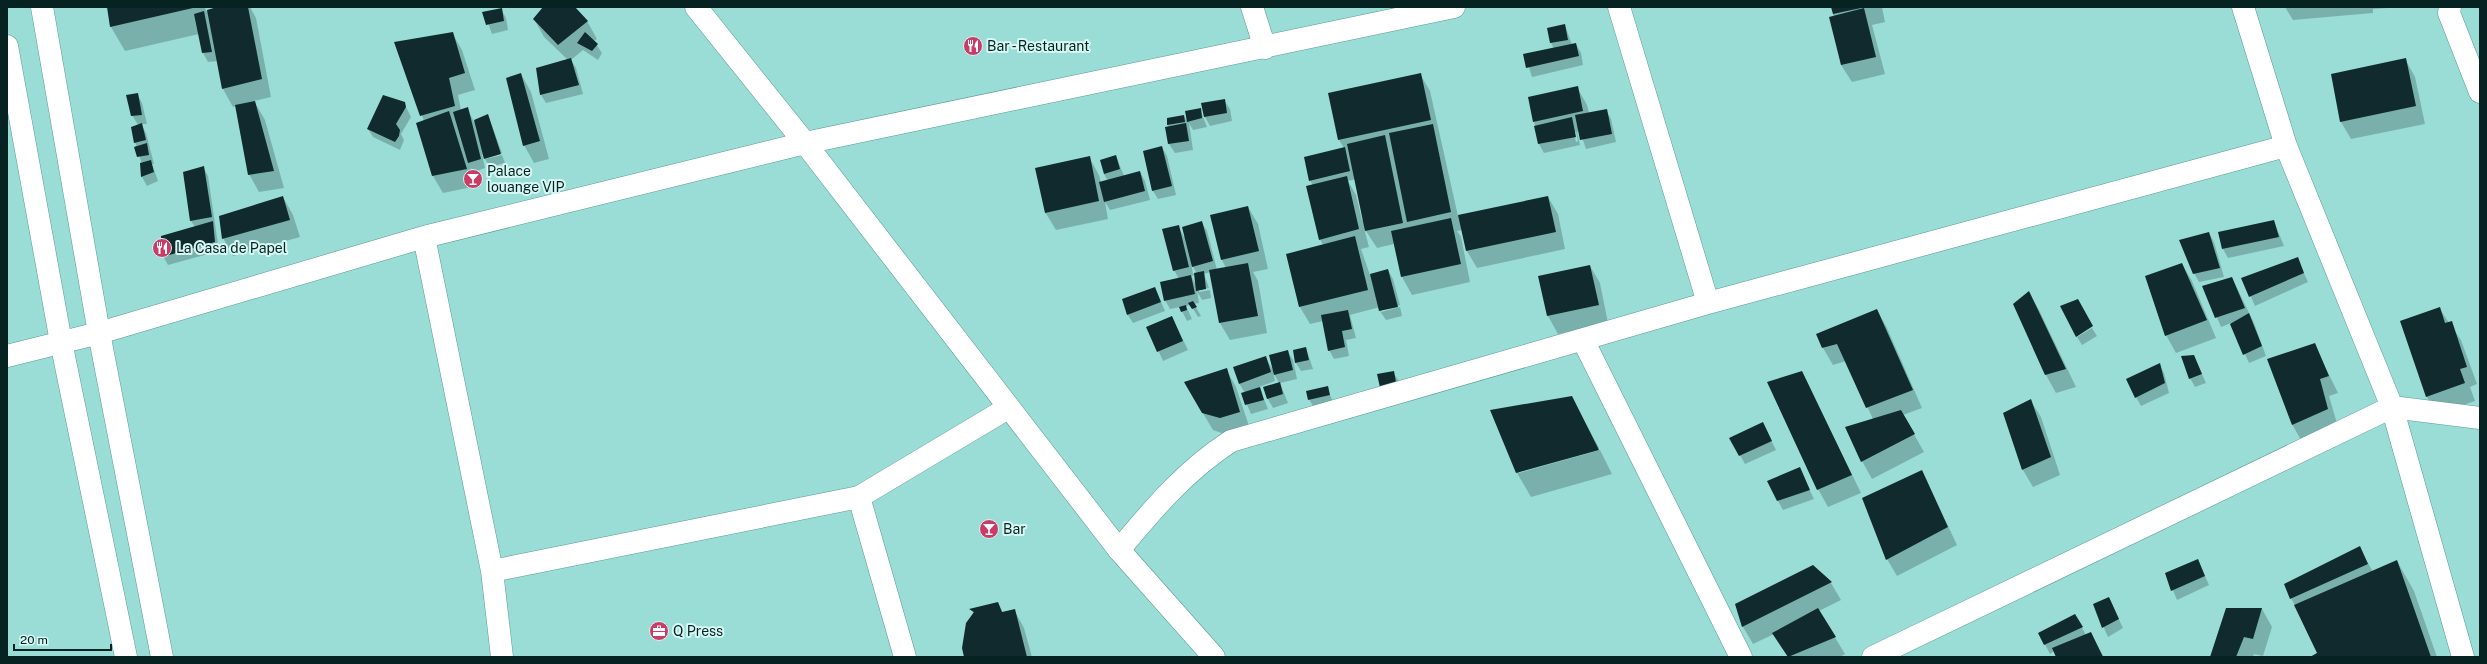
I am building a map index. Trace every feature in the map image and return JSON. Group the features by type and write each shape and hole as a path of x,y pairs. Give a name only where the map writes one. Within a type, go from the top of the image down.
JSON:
{"street":[{"path":"42,7 99,333 162,657"},
{"path":"696,7 805,143 1119,550 1214,657"},
{"path":"1252,7 1265,48"},
{"path":"7,356 99,333 424,237 805,143 1265,48 1454,7"},
{"path":"1619,7 1708,303"},
{"path":"2243,7 2286,146 2392,406 2463,657"},
{"path":"2450,7 2449,13 2480,92"},
{"path":"7,46 60,342 126,657"},
{"path":"1119,550 1164,497 1207,457 1231,441 1708,303 2286,146"},
{"path":"424,237 492,570 502,657"},
{"path":"1584,340 1741,657"},
{"path":"1873,657 2392,406 2480,418"},
{"path":"492,570 859,497 1008,408"},
{"path":"859,497 905,657"}],"building":[{"path":"107,7 193,7 193,8 110,27"},
{"path":"217,7 248,7 262,79 222,89 207,10"},
{"path":"543,7 575,7 588,21 558,45 533,19"},
{"path":"1831,7 1861,7 1861,8 1833,14"},
{"path":"502,8 504,21 486,25 482,12"},
{"path":"1864,8 1876,57 1841,65 1829,17"},
{"path":"204,11 212,52 202,53 194,14"},
{"path":"1565,24 1568,40 1550,43 1547,28"},
{"path":"453,32 465,73 449,78 455,106 420,116 394,42"},
{"path":"585,32 598,44 592,51 577,43"},
{"path":"1576,43 1579,56 1526,68 1523,54"},
{"path":"571,58 579,85 540,95 536,68"},
{"path":"2406,58 2416,106 2340,122 2331,74"},
{"path":"521,73 540,141 523,146 506,78"},
{"path":"1421,73 1431,120 1338,140 1328,93"},
{"path":"1578,86 1583,111 1533,122 1528,97"},
{"path":"138,93 142,115 131,116 126,95"},
{"path":"383,95 405,102 406,107 396,124 400,130 399,136 395,142 367,129"},
{"path":"1225,99 1227,113 1204,117 1201,103"},
{"path":"255,101 274,171 248,175 235,105"},
{"path":"468,107 481,159 468,163 453,112"},
{"path":"1201,108 1202,118 1187,122 1185,111"},
{"path":"1607,109 1612,134 1580,140 1575,115"},
{"path":"449,111 467,169 432,176 416,123"},
{"path":"488,114 501,154 484,159 474,120"},
{"path":"1184,115 1185,122 1167,125 1167,118"},
{"path":"1572,117 1576,137 1538,144 1534,126"},
{"path":"142,123 146,140 134,143 131,127"},
{"path":"1186,123 1189,141 1168,144 1165,127"},
{"path":"1433,124 1451,212 1407,222 1389,133"},
{"path":"1385,135 1403,223 1365,231 1347,144"},
{"path":"147,143 149,155 137,157 134,147"},
{"path":"1162,146 1172,186 1152,191 1143,151"},
{"path":"1345,147 1350,171 1309,181 1304,157"},
{"path":"1116,155 1120,169 1104,174 1100,160"},
{"path":"1090,156 1099,201 1045,213 1035,168"},
{"path":"151,160 154,172 141,177 140,163"},
{"path":"204,166 212,217 190,221 183,172"},
{"path":"1140,171 1145,191 1104,202 1099,182"},
{"path":"1347,176 1359,229 1319,240 1306,186"},
{"path":"283,196 290,220 222,239 219,216"},
{"path":"1548,196 1556,232 1466,251 1458,215"},
{"path":"1248,206 1259,251 1221,260 1210,215"},
{"path":"1451,218 1461,264 1401,277 1391,231"},
{"path":"2274,220 2279,237 2222,249 2218,232"},
{"path":"213,221 215,242 162,257 161,236"},
{"path":"1202,221 1213,261 1192,267 1182,227"},
{"path":"1179,225 1189,267 1173,271 1162,229"},
{"path":"2209,232 2220,268 2193,274 2179,240"},
{"path":"1355,236 1368,290 1299,307 1286,254"},
{"path":"2298,257 2304,273 2249,297 2241,278"},
{"path":"1248,263 1258,316 1219,323 1209,270"},
{"path":"2182,263 2207,320 2165,336 2145,276"},
{"path":"1590,265 1599,305 1547,316 1538,276"},
{"path":"1388,269 1398,307 1379,311 1370,274"},
{"path":"1204,271 1206,289 1196,291 1194,273"},
{"path":"1191,275 1195,294 1164,301 1160,282"},
{"path":"2232,277 2245,308 2215,318 2202,286"},
{"path":"1155,287 1161,302 1127,315 1122,299"},
{"path":"2029,291 2066,369 2045,375 2013,304"},
{"path":"2078,299 2093,326 2076,337 2060,306"},
{"path":"1193,301 1197,307 1192,309 1188,303"},
{"path":"1186,305 1187,310 1181,312 1179,307"},
{"path":"2440,307 2445,323 2452,321 2467,367 2460,369 2465,383 2426,397 2400,321"},
{"path":"1877,309 1913,390 1866,408 1837,344 1822,348 1816,334"},
{"path":"1348,310 1352,329 1342,331 1345,347 1328,351 1321,315"},
{"path":"2249,313 2262,346 2243,355 2230,324"},
{"path":"1172,316 1183,341 1157,352 1146,327"},
{"path":"2315,343 2329,376 2320,379 2328,409 2292,425 2267,359"},
{"path":"1306,347 1309,360 1295,363 1293,350"},
{"path":"1288,350 1293,370 1274,375 1269,355"},
{"path":"2194,355 2202,374 2189,379 2181,356"},
{"path":"1266,356 1271,372 1239,384 1233,367"},
{"path":"2160,363 2165,383 2135,398 2126,379"},
{"path":"1227,368 1240,412 1220,418 1202,413 1184,382"},
{"path":"1394,371 1397,388 1381,392 1377,374"},
{"path":"1802,371 1852,475 1817,490 1767,382"},
{"path":"1280,382 1283,394 1267,399 1263,387"},
{"path":"1328,386 1330,395 1308,400 1306,391"},
{"path":"1260,387 1264,400 1245,405 1241,393"},
{"path":"1572,396 1599,450 1516,473 1490,410"},
{"path":"2031,399 2051,457 2022,470 2003,413"},
{"path":"1901,410 1915,434 1861,462 1845,427"},
{"path":"1763,422 1772,441 1739,456 1729,438"},
{"path":"1800,467 1810,490 1777,501 1767,481"},
{"path":"1922,470 1948,527 1886,560 1862,498"},
{"path":"2360,546 2368,564 2290,599 2284,584"},
{"path":"2198,559 2205,576 2171,591 2165,573"},
{"path":"2397,560 2431,657 2310,657 2317,653 2294,605"},
{"path":"1813,565 1832,582 1742,627 1735,604"},
{"path":"2109,597 2119,619 2102,628 2093,604"},
{"path":"998,602 1002,612 1015,609 1027,657 964,657 962,648 966,623 974,612 969,609"},
{"path":"1818,608 1836,637 1788,657 1772,633"},
{"path":"2226,608 2262,608 2253,639 2244,637 2236,657 2210,657"},
{"path":"2075,614 2083,627 2044,645 2038,633"},
{"path":"2091,632 2103,657 2056,657 2052,648"}],"place":[{"name":"Bar - Restaurant","path":"973,46"},
{"name":"Palace louange VIP","path":"473,179"},
{"name":"La Casa de Papel","path":"162,248"},
{"name":"Bar","path":"989,529"},
{"name":"Q Press","path":"659,631"}]}
